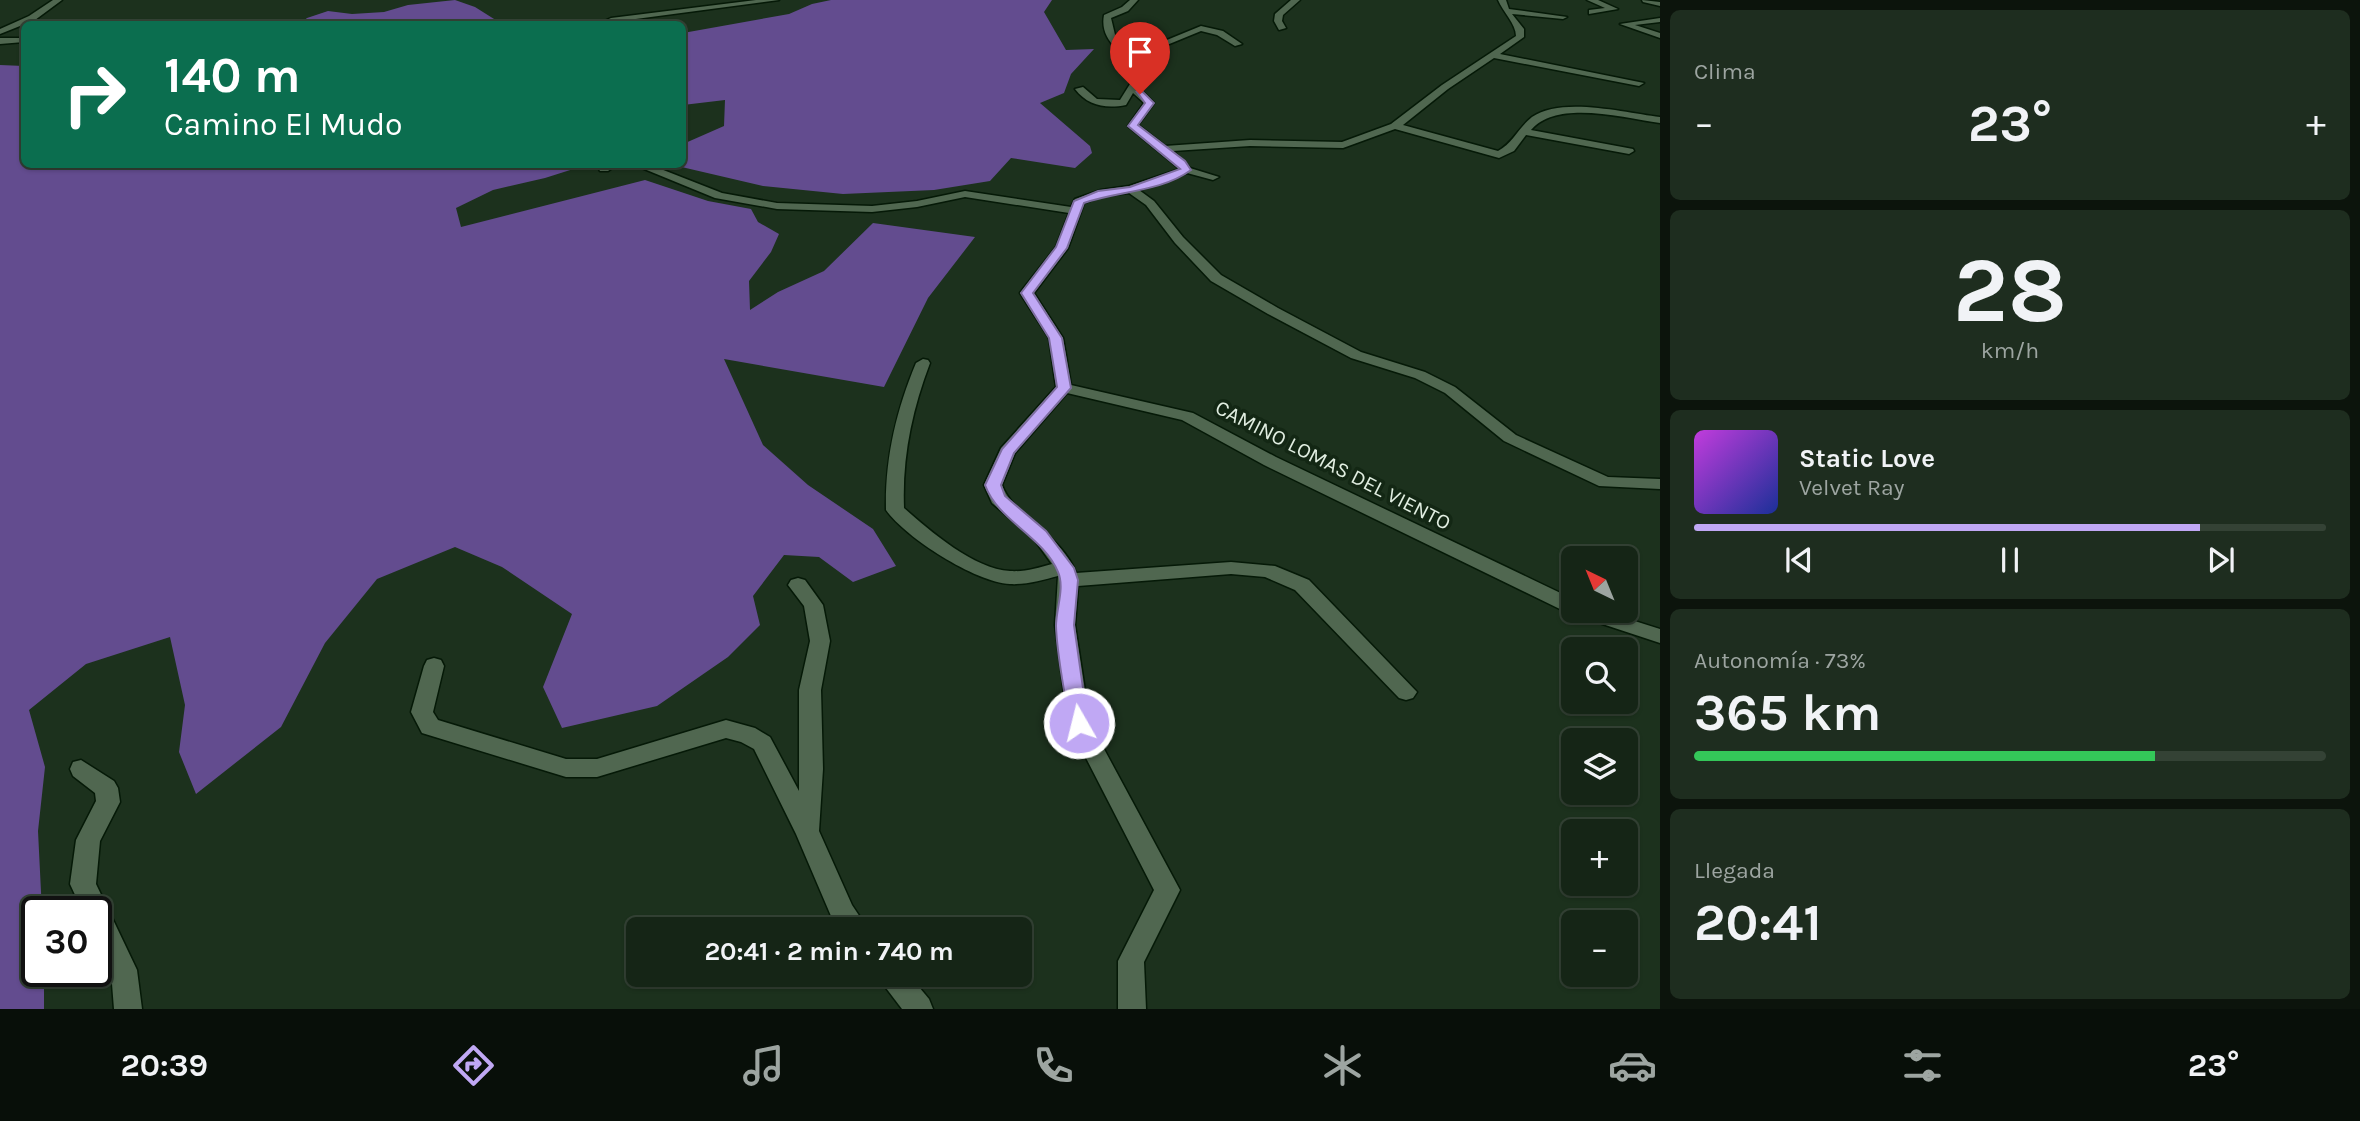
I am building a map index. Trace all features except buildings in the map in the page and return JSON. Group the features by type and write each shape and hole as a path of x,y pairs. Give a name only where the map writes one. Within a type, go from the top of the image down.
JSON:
{"street":[{"path":"26,21 58,0"},
{"path":"681,0 695,11"},
{"path":"611,7 611,20 775,0"},
{"path":"1080,89 1085,96 1102,105 1123,103 1145,68 1110,40 1106,32 1107,17 1125,9 1134,0"},
{"path":"1282,28 1278,21 1279,14 1296,0"},
{"path":"1163,149 1250,143 1343,145 1395,127 1445,87 1494,57 1522,33 1506,11 1502,0"},
{"path":"1591,0 1614,9 1592,12"},
{"path":"1646,0 1660,4"},
{"path":"1506,11 1563,18"},
{"path":"1660,20 1624,24 1660,36"},
{"path":"0,32 21,23"},
{"path":"1110,40 1153,45 1171,43 1190,30 1208,29 1216,30 1238,44"},
{"path":"0,41 21,40"},
{"path":"1494,57 1639,83"},
{"path":"1132,86 1149,103 1133,126 1181,163 1186,170"},
{"path":"1395,127 1499,155 1506,153 1533,120 1554,110 1660,120"},
{"path":"1524,132 1629,151"},
{"path":"647,168 719,196 777,206 872,209 917,204 965,194 1077,211"},
{"path":"1132,1009 1131,961 1167,890 1079,723 1065,625 1067,574 1040,535 998,499 993,485 1007,452 1064,388 1056,338 1027,293 1062,248 1079,201 1101,193 1131,190 1186,170 1213,177"},
{"path":"1131,190 1150,202 1179,240 1216,278 1273,311 1356,355 1420,375 1450,390 1510,438 1605,482 1660,484"},
{"path":"923,363 912,390 893,482 895,509 920,534 989,575 1011,578 1231,568 1268,571 1302,585 1406,692"},
{"name":"CAMINO LOMAS DEL VIENTO","path":"1064,388 1187,416 1270,461 1561,601"},
{"path":"798,585 813,605 820,641 810,690 812,769 807,831"},
{"path":"1616,623 1660,636"},
{"path":"435,666 422,712 430,727 566,768 597,768 726,729 747,734 762,743 807,831 845,917"},
{"path":"81,769 106,788 108,802 88,840 83,884 89,896"},
{"path":"112,945 124,970 128,1009"},
{"path":"901,987 919,1009"}],"shaded area":[{"path":"455,0 475,7 497,21 304,21 328,11 352,14 384,12 408,5"},
{"path":"831,0 1052,0 1044,12 1066,50 1094,49 1071,74 1064,93 1040,103 1090,146 1092,153 1075,168 1011,158 990,181 934,190 843,194 763,186 686,168 686,143 724,126 725,100 686,105 686,32 789,14 812,4"},
{"path":"0,65 21,66 21,168 577,168 493,190 456,208 461,227 645,180 708,201 751,209 758,222 779,234 771,252 749,281 750,310 778,292 824,271 873,223 975,237 928,298 884,387 724,359 763,445 808,485 873,529 896,566 853,582 819,557 784,555 753,596 760,625 728,657 657,706 562,728 543,687 572,614 502,567 455,547 377,579 325,643 281,727 196,794 179,752 185,705 170,637 86,664 29,710 45,767 38,831 41,896 21,896 21,987 44,987 44,1009 0,1009"}],"route":[{"path":"1079,723 1065,625 1069,580 1065,568 1040,535 998,499 993,485 1007,452 1064,388 1056,338 1027,293 1062,248 1079,201 1101,193 1131,190 1186,170 1181,163 1133,126 1149,103 1140,94"}]}
